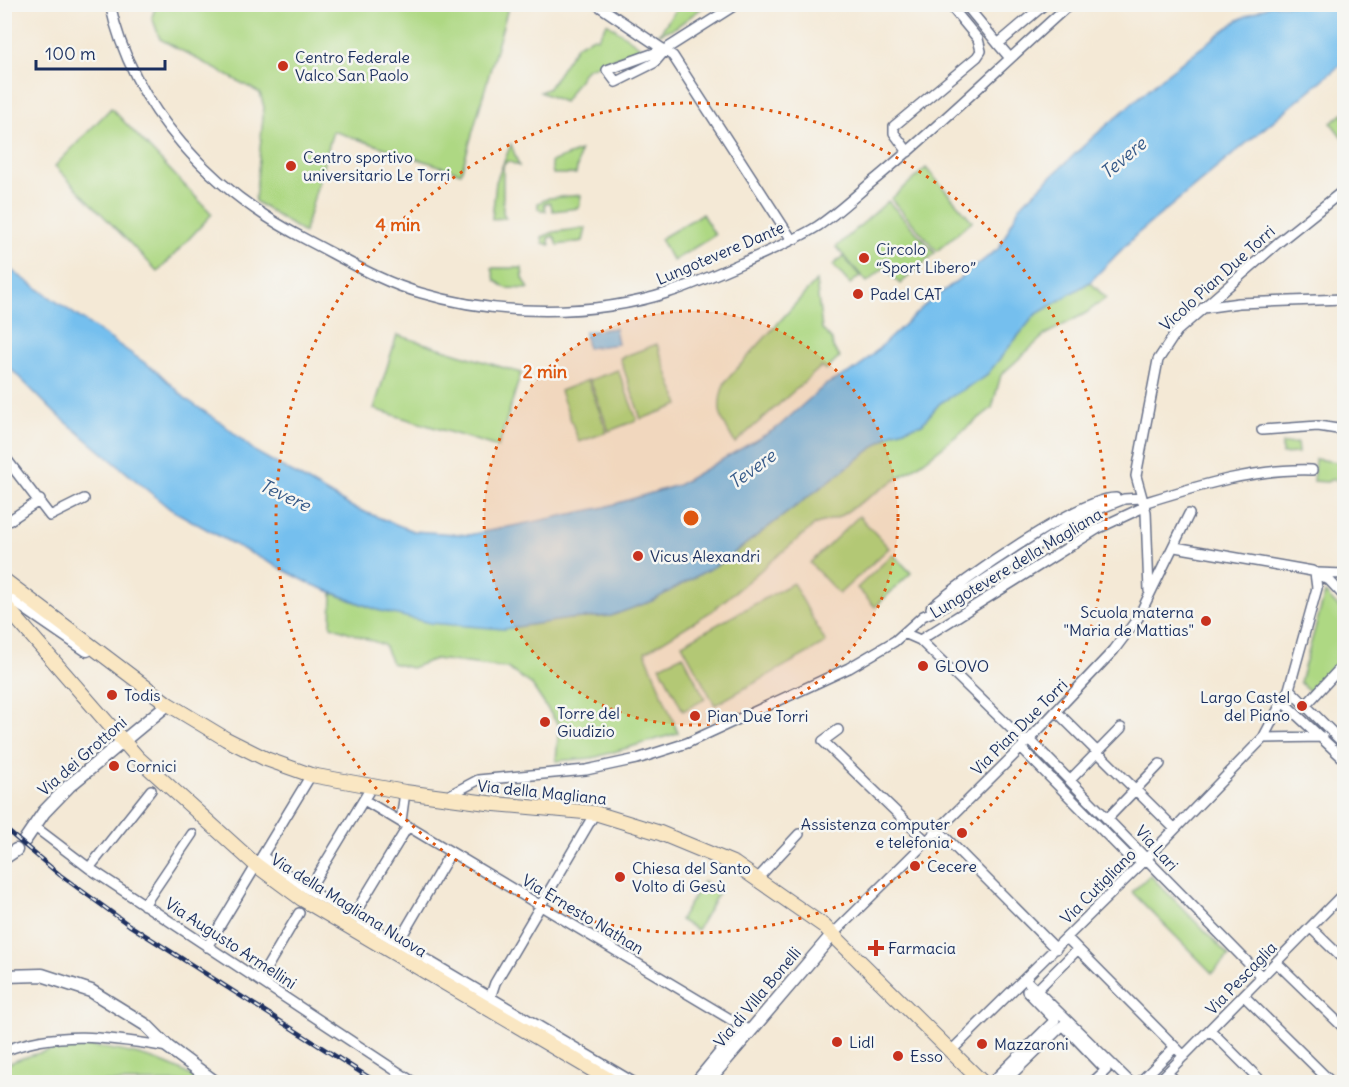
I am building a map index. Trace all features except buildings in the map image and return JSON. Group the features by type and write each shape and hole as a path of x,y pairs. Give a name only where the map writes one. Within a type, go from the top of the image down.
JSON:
{"main road":[{"name":"Via della Magliana","path":"4,580 39,612 168,705 244,749 312,775 444,798 595,813 626,821 694,845 758,878 833,934 982,1083"},
{"name":"Via della Magliana Nuova","path":"4,604 122,741 161,780 302,899 489,1002 613,1083"}],"street":[{"name":"Lungotevere Dante","path":"110,4 124,52 145,95 164,122 215,178 274,223 410,290 437,297 521,309 556,310 615,305 692,284 792,240 826,220 908,152 1070,4"},
{"path":"596,4 666,49 792,240"},
{"path":"666,49 654,63 616,82 607,70 666,49 737,4"},
{"path":"908,152 894,133 894,126 977,57 981,43 949,4"},
{"path":"965,4 1010,58"},
{"path":"998,44 1045,4"},
{"name":"Vicolo Pian Due Torri","path":"1149,591 1142,503 1136,476 1158,360 1177,330 1278,242 1344,190"},
{"path":"1203,308 1239,303 1344,299"},
{"path":"1262,430 1328,426 1344,430"},
{"path":"4,456 50,516 84,499"},
{"name":"Lungotevere della Magliana","path":"904,633 920,640 1142,503 1176,491 1253,473 1312,470"},
{"name":"Lungotevere della Magliana","path":"444,798 478,780 586,770 661,752 716,730 837,675 904,633 923,616 939,609 1084,515 1124,499 1142,503"},
{"path":"4,524 40,501"},
{"name":"Via Pian Due Torri","path":"833,934 1025,743 1123,640 1141,612 1149,591 1175,547 1189,514"},
{"path":"1175,547 1315,573 1344,574"},
{"path":"1315,573 1329,580 1344,596"},
{"path":"1263,738 1284,703 1289,689 1317,588 1315,573"},
{"name":"Via della Magliana","path":"4,592 39,612"},
{"path":"31,637 29,620 39,612"},
{"path":"920,640 1025,743 1129,857 1145,860"},
{"path":"1307,704 1344,664"},
{"path":"1289,689 1334,730 1344,744"},
{"path":"1284,703 1344,759"},
{"name":"Via dei Grottoni","path":"26,840 62,793 168,705"},
{"path":"1056,711 1175,829"},
{"path":"1070,780 1121,728"},
{"path":"838,730 824,741 925,840"},
{"path":"1263,738 1323,737"},
{"name":"Via Cutigliano","path":"951,1051 1145,860 1263,738"},
{"name":"Via Lari","path":"1025,743 1070,780 1145,860 1262,977"},
{"path":"1108,818 1160,764"},
{"path":"207,947 312,775"},
{"path":"313,883 372,786"},
{"path":"89,868 151,790"},
{"path":"357,910 404,823 405,792"},
{"name":"Via Ernesto Nathan","path":"364,800 746,1029"},
{"path":"489,1002 495,982 595,813"},
{"name":"Via Augusto Armellini","path":"35,827 89,868 207,947 260,979 413,1083"},
{"path":"937,829 1056,949"},
{"path":"144,905 192,834"},
{"path":"758,878 799,834"},
{"path":"4,858 16,850"},
{"path":"403,934 451,852"},
{"name":"Via Pescaglia","path":"1158,1083 1344,894"},
{"path":"260,979 299,913"},
{"path":"1311,928 1344,960"},
{"name":"Via di Villa Bonelli","path":"695,1083 833,934"},
{"path":"1067,938 1184,1056"},
{"path":"1037,990 1078,949"},
{"path":"1277,963 1344,1028"},
{"path":"4,976 42,975 84,988 146,1025 168,1047 215,1083"},
{"path":"1025,979 1128,1080"},
{"path":"992,1083 1055,1020 1027,991"},
{"path":"1244,996 1331,1083"},
{"name":"Via della Magliana Nuova","path":"489,1002 633,1083"},
{"path":"1004,1083 1063,1025 1106,1070 1093,1083"},
{"name":"Via di Villa Bonelli","path":"707,1083 746,1029"},
{"path":"1210,1030 1262,1083"},
{"path":"4,1051 41,1039 70,1035 114,1038 168,1047"},
{"path":"1140,1083 1175,1047"},
{"path":"1167,1073 1178,1083"}],"green space":[{"path":"494,4 508,8 461,173 333,131 304,233 255,201 264,107 260,93 160,39 152,17 156,5"},
{"path":"679,5 706,5 676,27 659,34"},
{"path":"607,23 642,48 586,69 564,102 540,92 549,88 577,45 594,37 598,38"},
{"path":"111,108 212,214 158,272 55,166"},
{"path":"1344,113 1344,140 1331,123"},
{"path":"511,144 519,166 508,161 503,165 503,213 506,218 492,219 496,182"},
{"path":"580,151 576,174 553,174 551,162"},
{"path":"926,168 972,221 937,251 891,199"},
{"path":"581,195 579,208 553,211 550,202 544,204 546,211 538,209 538,203 549,198"},
{"path":"888,201 935,253 900,284 885,267 867,282 836,247"},
{"path":"702,214 715,235 673,261 660,239"},
{"path":"586,228 583,241 558,245 554,236 548,238 550,245 543,243 542,237 554,232"},
{"path":"843,256 860,276 850,284 833,265"},
{"path":"492,268 522,268 523,278 529,289 506,288 495,280"},
{"path":"816,281 822,329 832,340 833,348 840,357 826,370 821,367 735,443 721,414 720,400 725,382"},
{"path":"1090,282 1106,298 1086,313 1046,334 1001,375 992,408 923,462 837,518 816,524 712,611 645,652 678,733 593,758 556,761 559,726 531,684 507,668 435,659 411,668 392,663 384,645 331,626 332,593 377,610 569,619 611,616 722,562 894,432 922,424 940,403 985,377 1035,315"},
{"path":"397,335 521,373 498,447 374,409"},
{"path":"657,344 679,405 641,419 620,358"},
{"path":"618,370 637,420 609,431 590,380"},
{"path":"588,380 607,432 579,442 560,391"},
{"path":"1297,443 1298,453 1282,454 1282,444"},
{"path":"1315,459 1344,463 1344,482 1333,479 1327,482 1313,481"},
{"path":"859,516 889,548 839,594 810,563"},
{"path":"893,554 911,573 875,607 857,588"},
{"path":"793,583 826,643 715,705 682,644"},
{"path":"1325,593 1344,613 1344,656 1310,692 1300,682"},
{"path":"683,655 705,699 683,711 660,666"},
{"path":"1150,875 1229,956 1212,973 1132,892"},
{"path":"703,882 720,890 697,930 680,920"},
{"path":"87,1046 146,1057 174,1067 201,1082 5,1082 5,1065 45,1051"}],"water":[{"name":"Tevere","path":"1270,5 1344,5 1344,62 1136,235 1090,282 1035,315 985,377 940,403 922,424 894,432 722,562 652,601 611,616 569,619 504,629 430,623 377,610 311,584 170,509 54,412 5,363 5,266 158,372 186,399 223,424 256,452 352,507 413,531 469,535 605,507 678,485 777,428 825,385 858,368 924,306 999,248 1020,206 1092,138 1165,75 1238,20"},
{"path":"615,328 618,344 587,348 585,332"}],"railway":[{"path":"4,828 60,875 129,925 376,1082"}],"place":[{"name":"Centro Federale Valco San Paolo","path":"283,66"},
{"name":"Centro sportivo universitario Le Torri","path":"291,166"},
{"name":"Circolo “Sport Libero”","path":"864,258"},
{"name":"Padel CAT","path":"858,294"},
{"name":"Vicus Alexandri","path":"638,556"},
{"name":"Scuola materna \"Maria de Mattias\"","path":"1206,621"},
{"name":"GLOVO","path":"923,666"},
{"name":"Todis","path":"112,695"},
{"name":"Largo Castel del Piano","path":"1302,706"},
{"name":"Pian Due Torri","path":"695,716"},
{"name":"Torre del Giudizio","path":"545,722"},
{"name":"Cornici","path":"114,766"},
{"name":"Assistenza computer e telefonia","path":"962,833"},
{"name":"Cecere","path":"915,866"},
{"name":"Chiesa del Santo Volto di Gesù","path":"620,877"},
{"name":"Farmacia","path":"876,948"},
{"name":"Lidl","path":"837,1042"},
{"name":"Mazzaroni","path":"982,1044"},
{"name":"Esso","path":"898,1056"}]}
